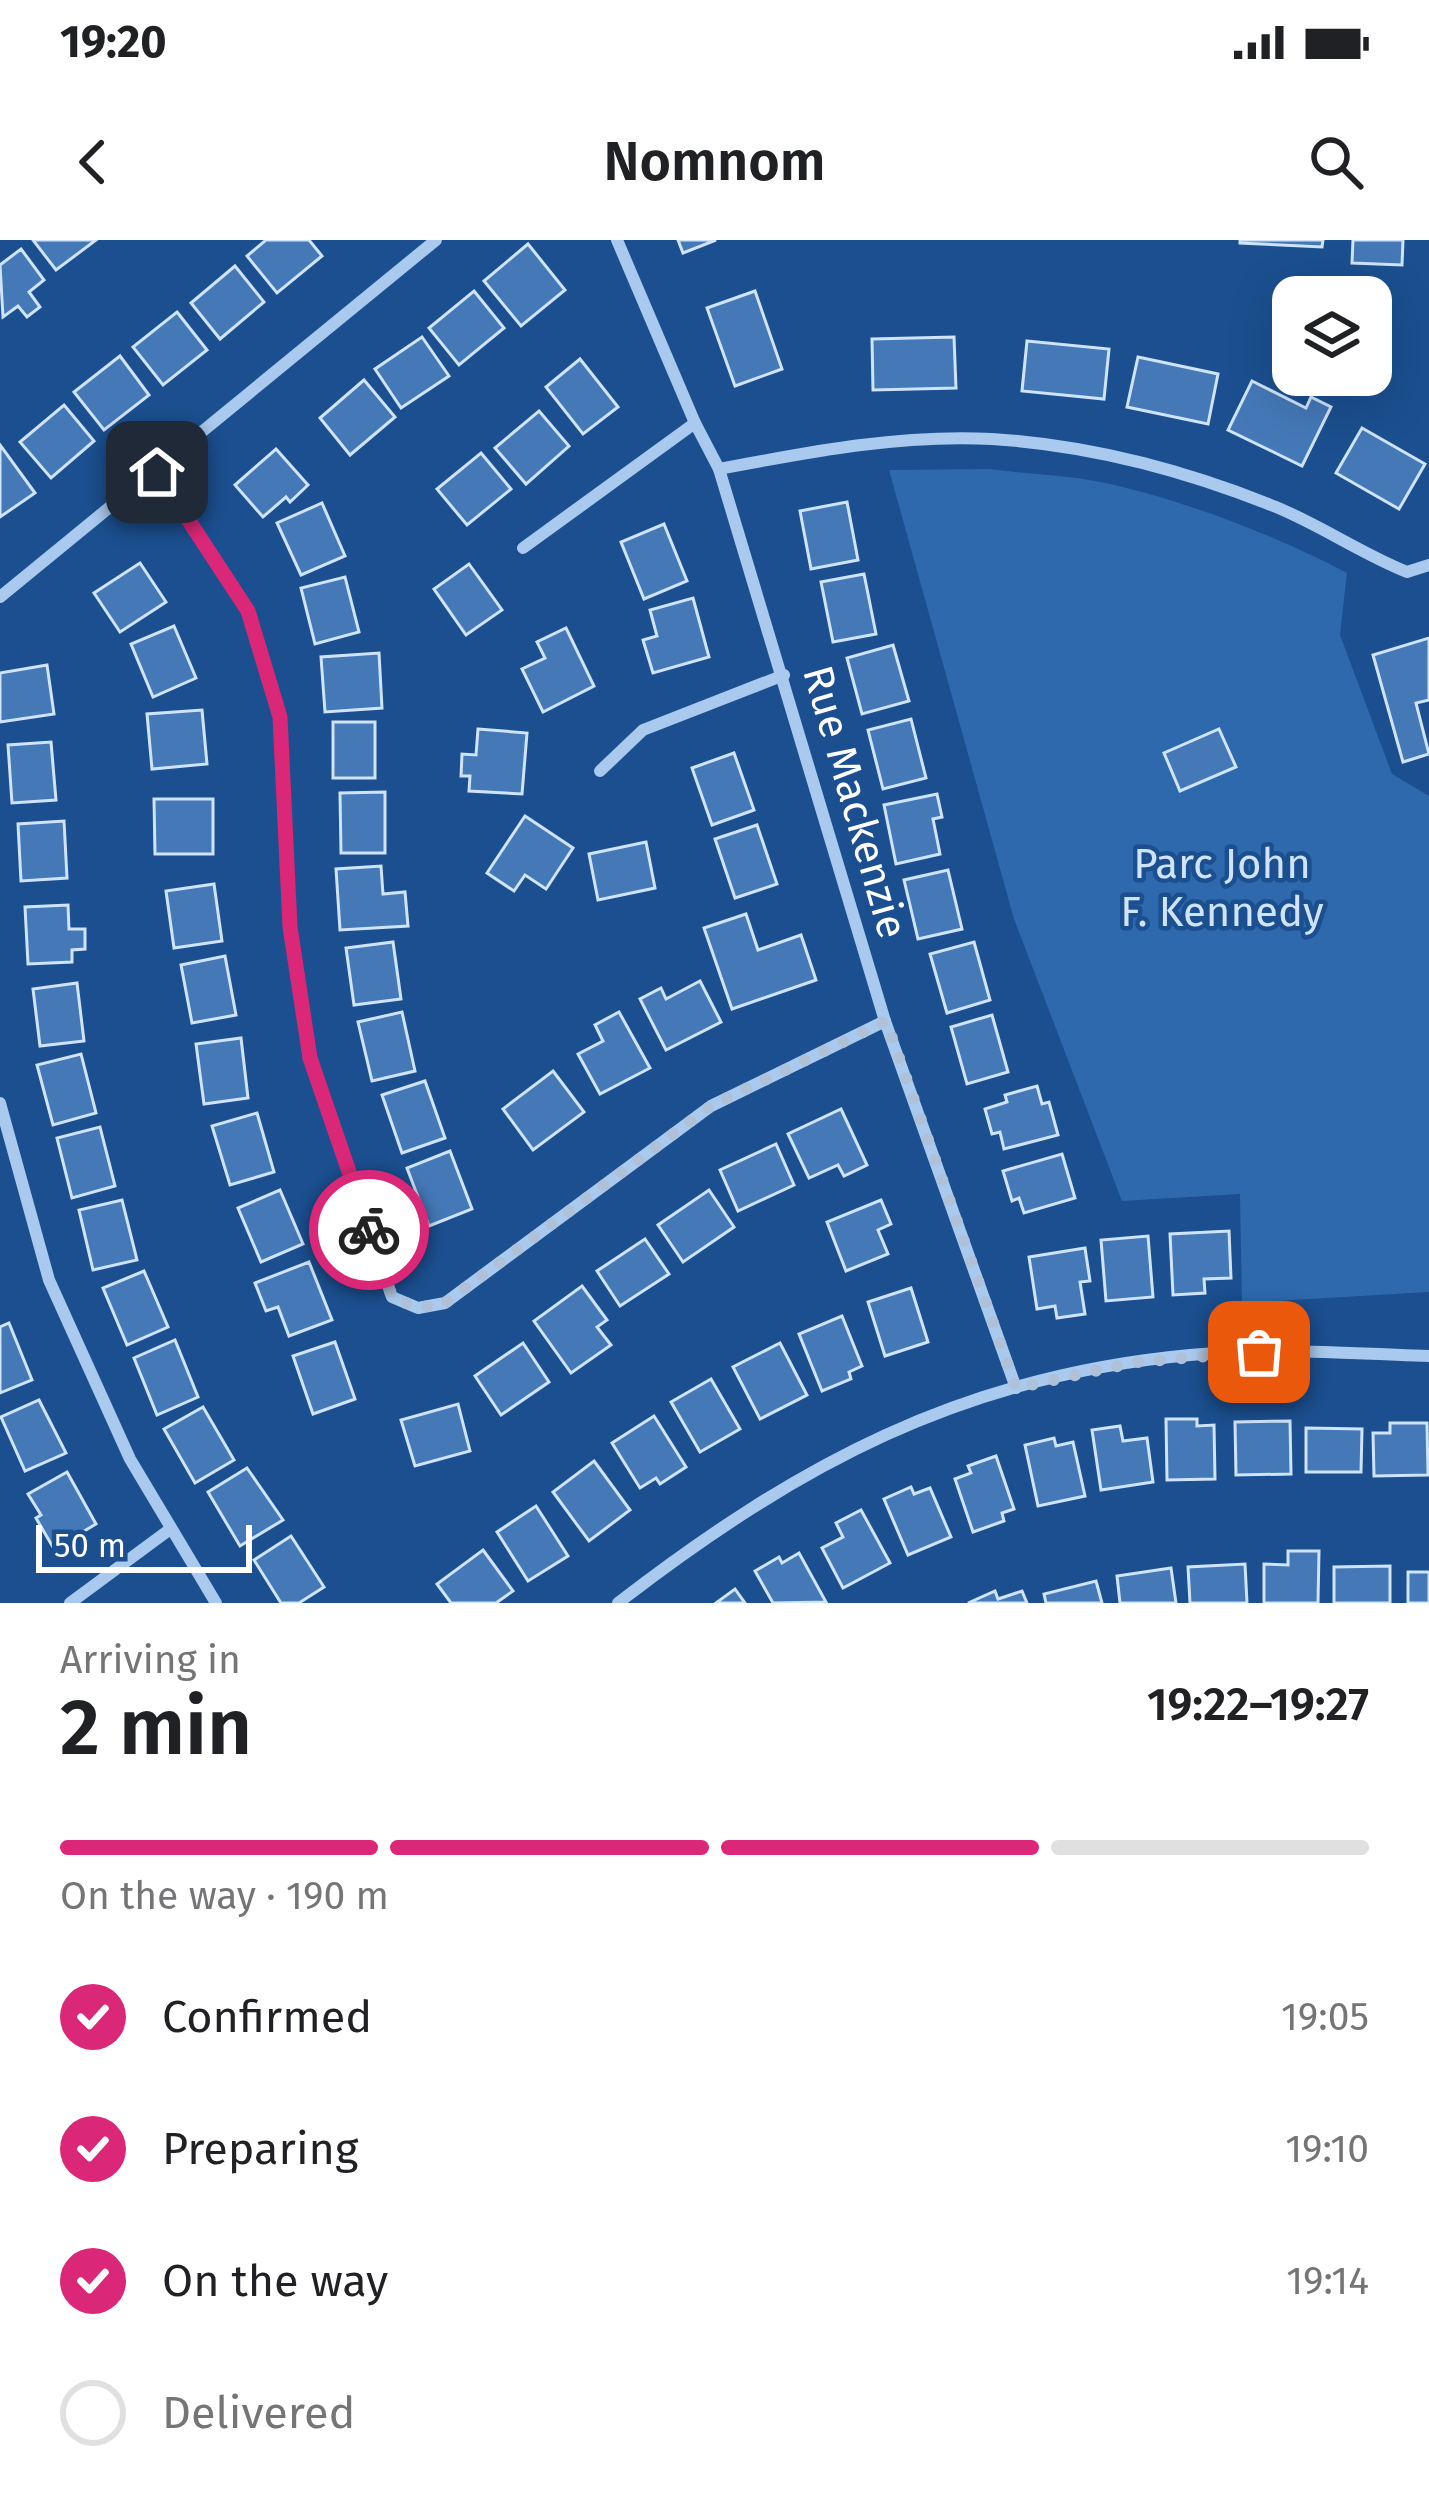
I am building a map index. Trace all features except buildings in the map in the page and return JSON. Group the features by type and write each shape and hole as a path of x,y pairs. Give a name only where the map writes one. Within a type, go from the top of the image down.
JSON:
{"street":[{"path":"0,597 436,240"},
{"name":"Rue Mackenzie","path":"617,240 719,469 886,1021 1016,1388"},
{"path":"523,548 695,423"},
{"path":"719,469 807,451 895,442 990,439 1058,446 1190,475 1315,523 1408,572 1429,565"},
{"path":"157,472 248,611 280,717 290,927 310,1058 392,1297 418,1308 445,1303 711,1106 886,1021"},
{"path":"600,771 643,730 784,675"},
{"path":"0,1103 49,1280 118,1435 169,1530 216,1603"},
{"path":"618,1603 747,1508 816,1467 919,1420 1016,1388 1192,1355 1429,1356"},
{"path":"70,1603 169,1530"}],"green space":[{"name":"Parc John F. Kennedy","path":"990,469 1087,480 1162,498 1259,532 1347,573 1340,635 1392,774 1429,796 1429,1292 1242,1303 1240,1194 1122,1201 1014,919 889,470"}],"way so far":[{"path":"369,1230 392,1297 418,1308 445,1303 711,1106 886,1021 1016,1388 1137,1362 1259,1352"}],"route":[{"path":"157,472 248,611 280,717 290,927 310,1058 369,1230"}]}
